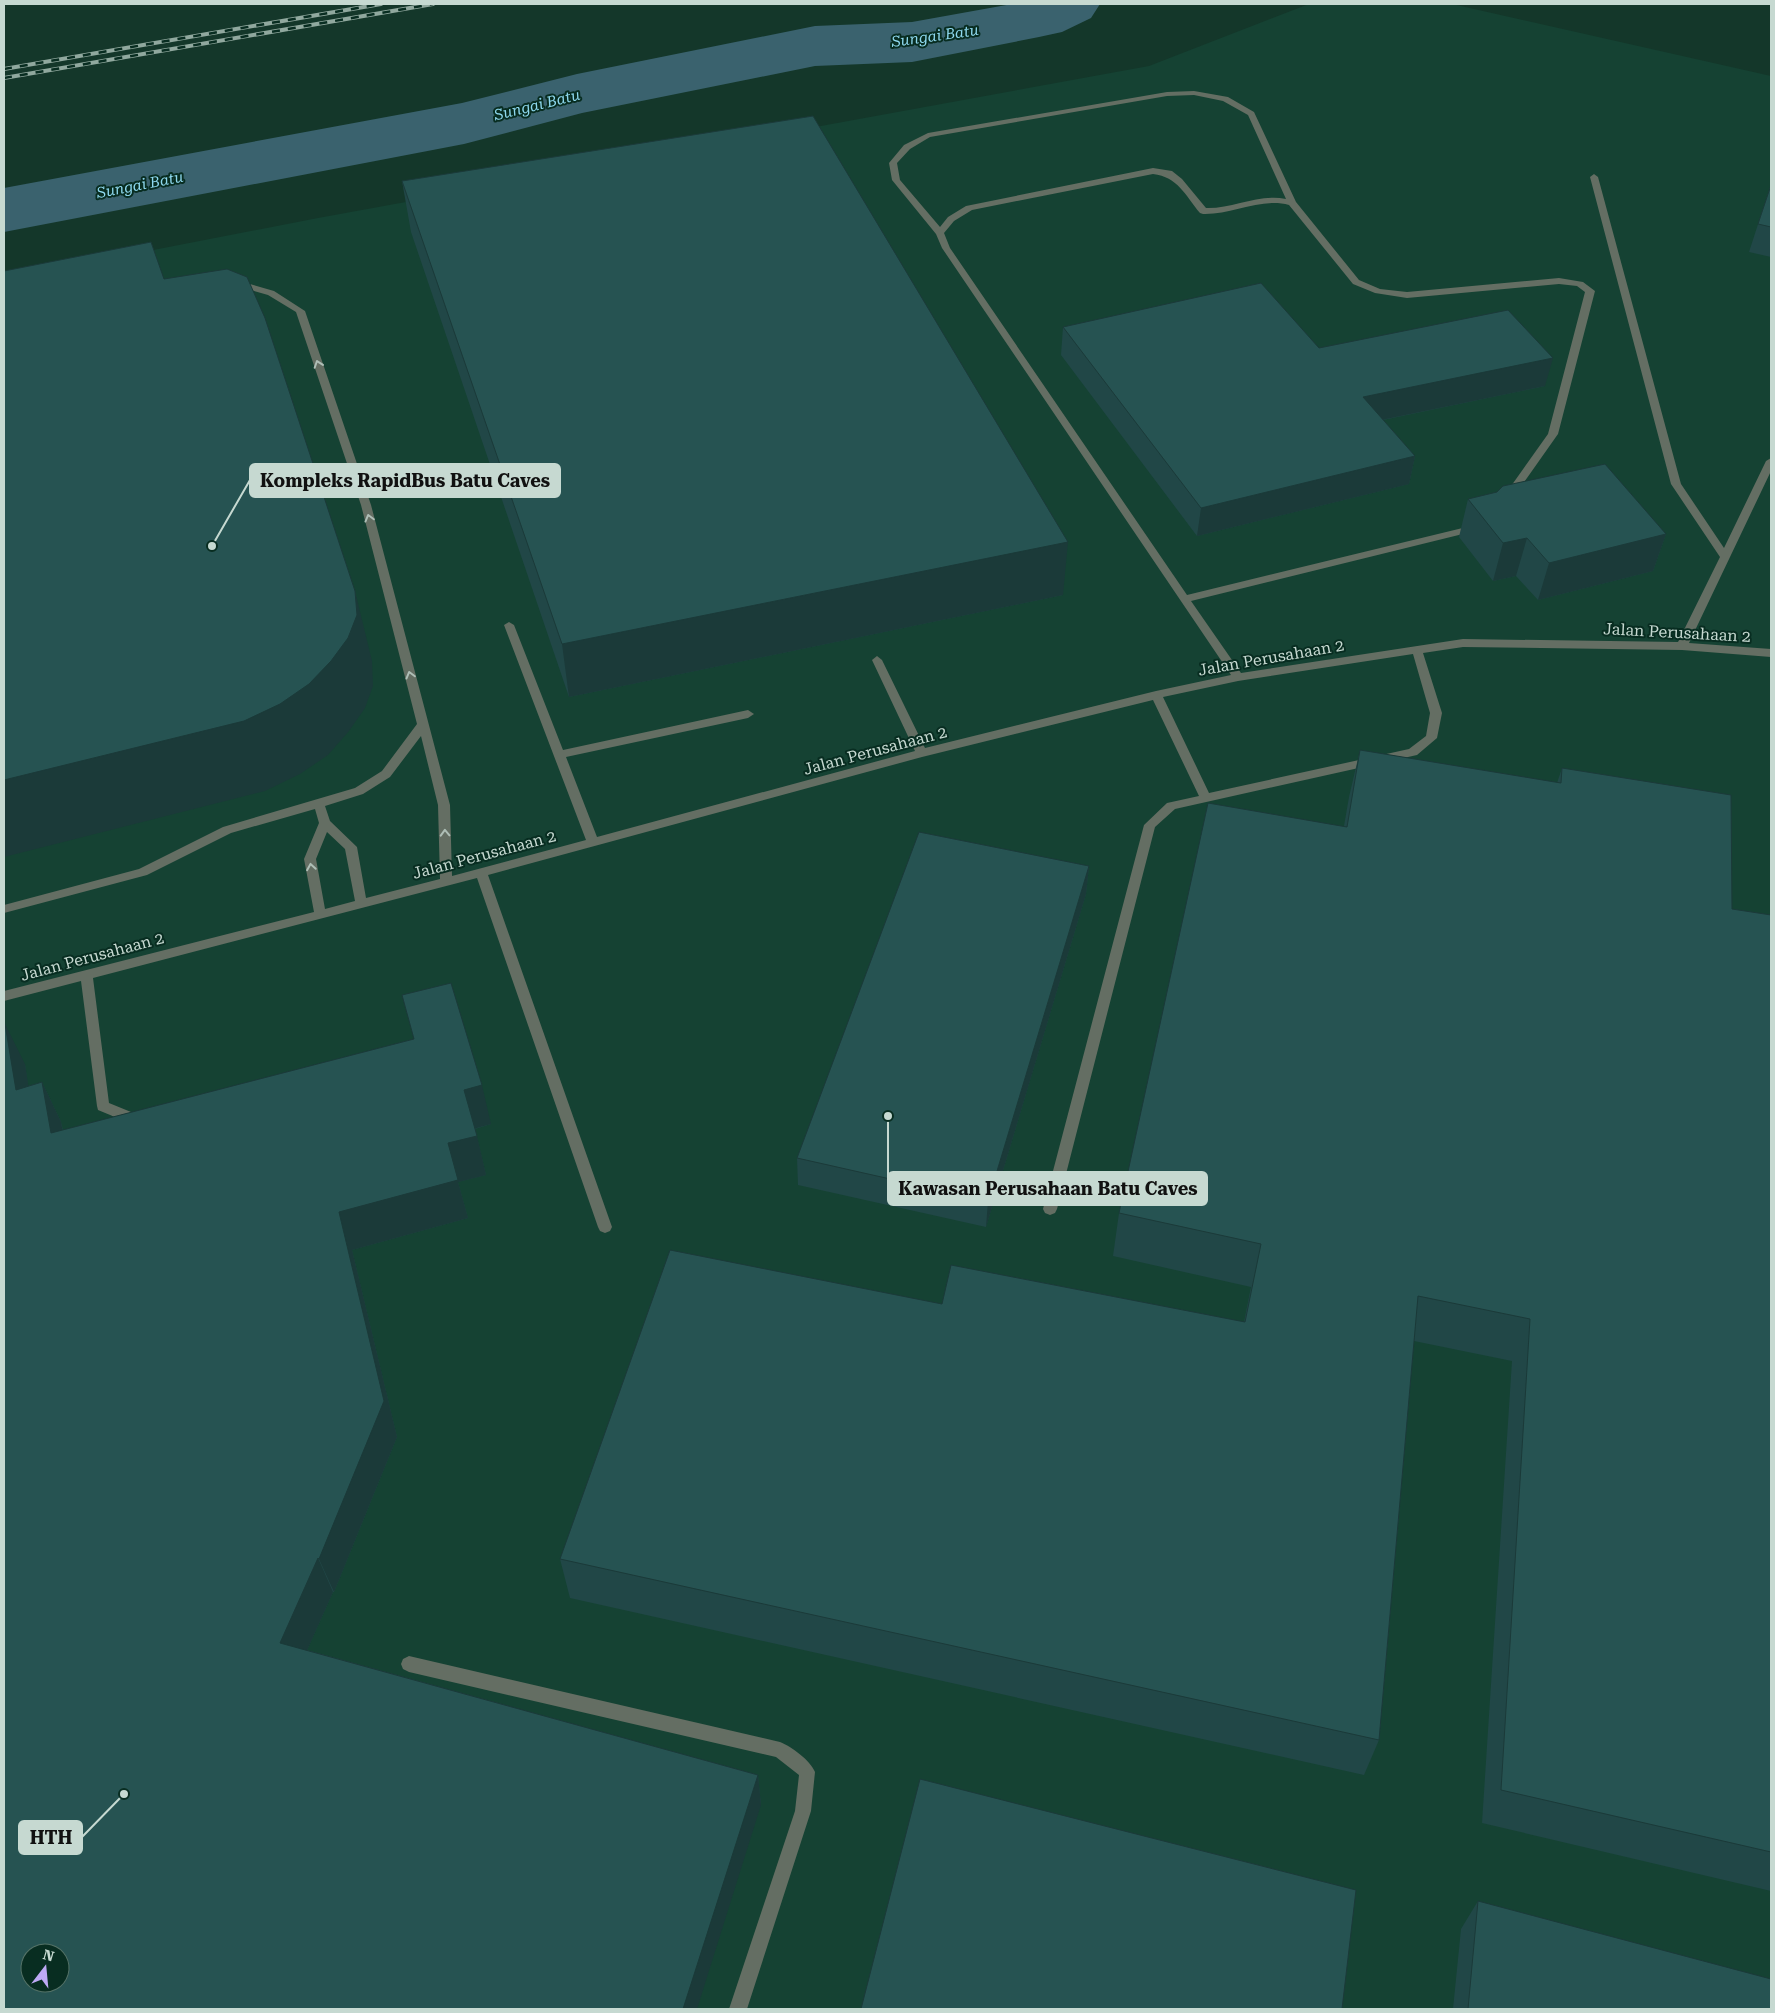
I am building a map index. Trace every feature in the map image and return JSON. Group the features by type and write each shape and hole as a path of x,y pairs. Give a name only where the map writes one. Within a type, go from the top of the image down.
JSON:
{"street":[{"path":"1238,677 946,248 940,233 896,180 893,163 907,147 928,135 1167,94 1194,93 1225,98 1251,114 1292,203 1356,282 1378,291 1407,295 1558,280 1580,284 1590,291 1553,434 1515,489 1502,504"},
{"path":"940,233 951,219 969,208 1153,171 1169,173 1180,180 1203,211 1216,213 1274,201 1292,203"},
{"path":"1594,177 1676,484 1725,558"},
{"path":"229,283 238,283 271,293 300,311 366,505 444,806 446,882"},
{"path":"1682,646 1771,461"},
{"path":"1184,599 1483,526"},
{"path":"509,625 593,842"},
{"name":"Jalan Perusahaan 2","path":"4,996 446,882 922,754 1156,695 1238,677 1463,643 1682,646 1771,653"},
{"path":"1050,1209 1150,825 1170,806 1413,752 1431,738 1436,713 1417,650"},
{"path":"877,660 922,754"},
{"path":"1156,695 1206,798"},
{"path":"559,755 748,714"},
{"path":"4,909 143,872 227,830 359,791 386,774 423,725"},
{"path":"319,804 325,823 351,847 361,903"},
{"path":"320,913 310,860 325,823"},
{"path":"482,872 605,1227"},
{"path":"86,974 103,1106 130,1117 148,1114"},
{"path":"409,1664 780,1750 807,1772 803,1811 738,2009"}],"shaded area":[{"path":"1309,4 1452,4 1771,76 1771,2009 4,2009 4,279 318,218 1149,66"}],"building":[{"path":"813,116 1068,542 562,644 402,181"},
{"path":"1771,185 1771,227 1758,224"},
{"path":"151,242 164,279 227,269 247,277 265,318 355,591 357,615 348,638 331,661 309,684 280,704 244,721 4,780 4,271"},
{"path":"1261,283 1319,348 1508,310 1553,358 1363,397 1415,456 1201,508 1063,327"},
{"path":"1605,464 1666,534 1549,563 1527,538 1503,543 1468,499 1497,492 1503,486"},
{"path":"1360,750 1561,783 1562,768 1731,795 1732,909 1771,915 1771,1852 1501,1790 1530,1319 1418,1296 1379,1740 560,1559 670,1250 942,1304 951,1265 1245,1322 1261,1244 1119,1213 1208,803 1347,827"},
{"path":"919,832 1089,866 988,1201 797,1158"},
{"path":"451,983 482,1085 464,1090 477,1136 448,1143 458,1180 339,1212 384,1401 319,1559 280,1643 758,1775 683,2009 4,2009 4,1024 16,1090 42,1082 51,1133 414,1039 402,995"},
{"path":"920,1779 1356,1890 1342,2009 861,2009"},
{"path":"1478,1901 1771,1979 1771,2009 1468,2009"}],"waterway":[{"name":"Sungai Batu","path":"4,210 464,123 577,94 815,46 912,42 1039,18 1068,4"}],"railway":[{"path":"4,69 381,4"},
{"path":"4,78 433,4"}],"place":[{"name":"Kompleks RapidBus Batu Caves","path":"212,546"},
{"name":"Kawasan Perusahaan Batu Caves","path":"888,1116"},
{"name":"HTH","path":"124,1794"}]}
